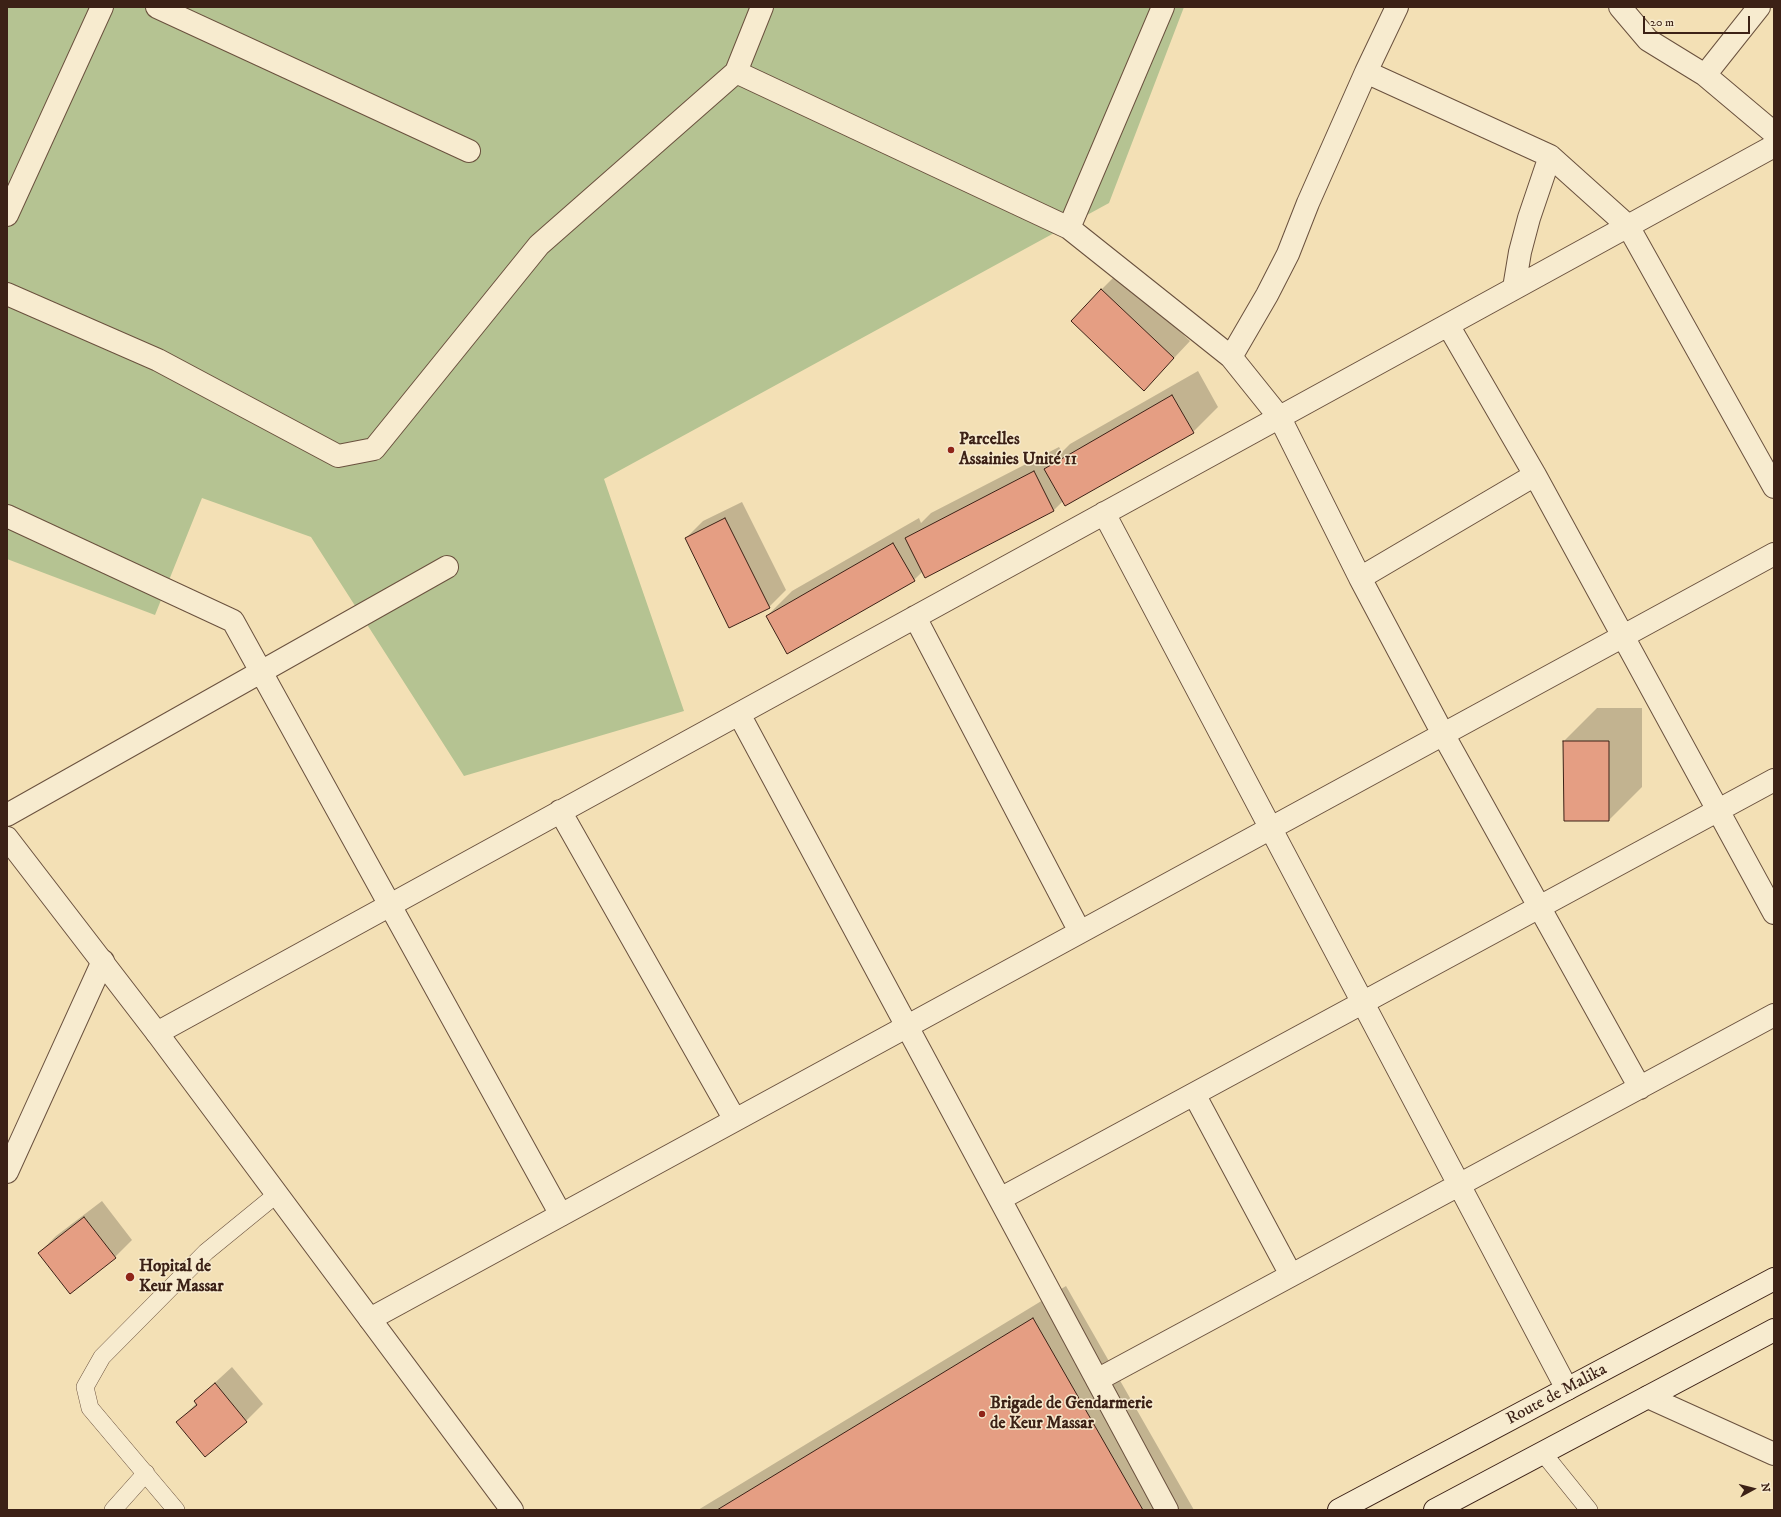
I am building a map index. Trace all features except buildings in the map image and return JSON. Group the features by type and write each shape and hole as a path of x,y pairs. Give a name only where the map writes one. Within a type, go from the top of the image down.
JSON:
{"street":[{"path":"7,215 102,7"},
{"path":"157,7 469,151"},
{"path":"7,294 158,360 338,456 374,449 539,245 736,72 762,7"},
{"path":"1069,228 1163,7"},
{"path":"1231,357 1267,295 1288,254 1308,203 1366,72 1397,7"},
{"path":"1620,7 1648,40 1705,75 1774,133"},
{"path":"1705,75 1759,7"},
{"path":"736,72 1069,228 1231,357 1280,418 1360,578 1443,734 1640,1088"},
{"path":"1366,72 1550,156 1628,226 1774,487"},
{"path":"157,1033 1774,146"},
{"path":"1514,288 1520,252 1529,218 1550,156"},
{"path":"1448,325 1535,475 1622,637 1774,913"},
{"path":"1360,578 1535,475"},
{"path":"1104,513 1567,1389"},
{"path":"7,516 233,621 561,1215"},
{"path":"370,1319 1774,554"},
{"path":"7,815 447,568"},
{"path":"915,617 1080,932"},
{"path":"739,714 1168,1510"},
{"path":"1000,1199 1774,780"},
{"path":"560,811 735,1120"},
{"path":"7,838 103,961 512,1510"},
{"path":"7,1172 103,961"},
{"path":"1097,1380 1774,1015"},
{"path":"1194,1094 1291,1275"},
{"name":"Route de Malika","path":"1339,1510 1774,1279"},
{"path":"1435,1510 1774,1330"},
{"path":"1648,1397 1774,1454"}],"lane":[{"path":"176,1510 90,1408 85,1387 102,1357 206,1252 277,1194"},
{"path":"1543,1453 1589,1510"},
{"path":"113,1510 146,1473"}],"green space":[{"path":"7,7 1184,7 1109,203 604,479 684,711 464,776 311,537 202,498 155,615 7,559"}],"place":[{"name":"Parcelles Assainies Unité 11","path":"951,450"},
{"name":"Hopital de Keur Massar","path":"130,1277"},
{"name":"Brigade de Gendarmerie de Keur Massar","path":"982,1414"}]}
